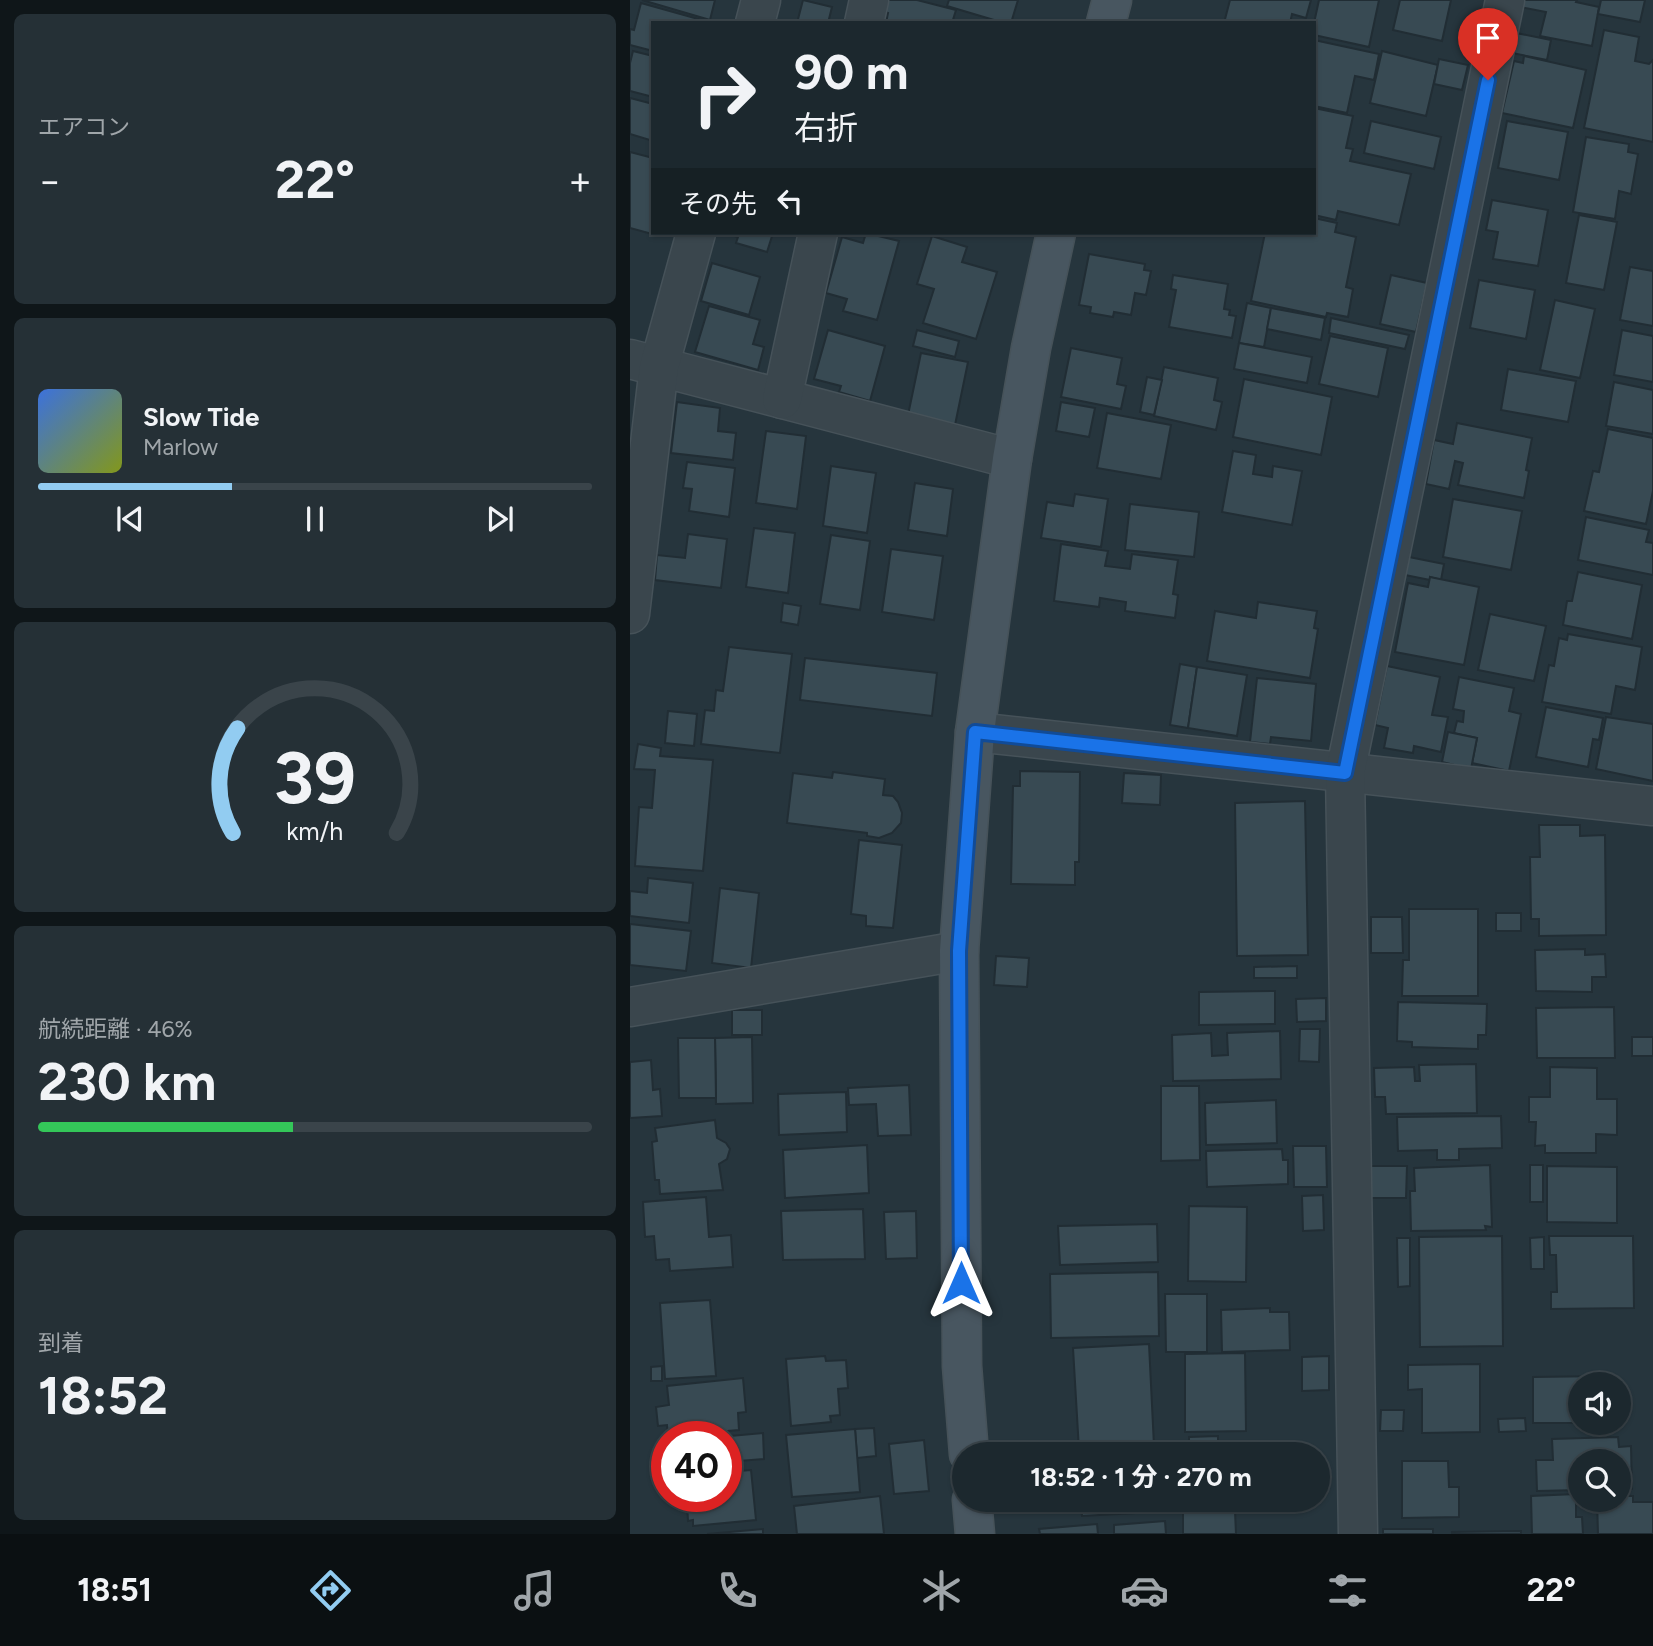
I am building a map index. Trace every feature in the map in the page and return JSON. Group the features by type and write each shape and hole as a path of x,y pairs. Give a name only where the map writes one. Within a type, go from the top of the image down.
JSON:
{"street":[{"path":"756,21 761,0"},
{"path":"864,21 869,0"},
{"path":"1107,21 1112,0"},
{"path":"1358,1534 1345,773 1505,0"},
{"path":"630,614 644,363 695,235"},
{"path":"782,399 818,235"},
{"path":"968,1442 962,1366 959,951 975,732 1012,459 1031,348 1056,235"},
{"path":"644,363 1012,459"},
{"path":"975,732 1653,806"},
{"path":"630,1007 959,951"},
{"path":"973,1512 975,1534"}],"building":[{"path":"642,0 715,0 710,20"},
{"path":"803,0 832,7 828,21 798,21"},
{"path":"885,0 917,0 956,10 953,21 886,21 888,13 882,11"},
{"path":"949,0 1018,0 1012,21 997,21 947,6"},
{"path":"1230,0 1311,0 1306,18 1292,14 1290,21 1225,21"},
{"path":"1319,0 1379,0 1369,47 1316,35 1314,21"},
{"path":"1400,0 1451,0 1442,41 1393,30"},
{"path":"1522,0 1577,0 1576,2 1599,7 1592,46 1540,36 1546,12 1520,7"},
{"path":"1601,0 1645,0 1640,22 1598,14"},
{"path":"641,3 705,21 651,21 651,50 630,45 630,29 634,30"},
{"path":"1604,30 1639,37 1635,61 1649,64 1653,60 1653,142 1584,128"},
{"path":"1516,33 1551,40 1547,60 1512,53"},
{"path":"1316,40 1379,54 1374,80 1355,76 1347,113 1316,106"},
{"path":"633,51 651,56 651,96 630,91"},
{"path":"1382,51 1438,65 1426,116 1370,103"},
{"path":"1524,56 1586,70 1573,128 1502,113 1514,61 1523,63"},
{"path":"1439,59 1468,65 1462,90 1434,84"},
{"path":"630,98 651,103 651,140 630,134"},
{"path":"1316,108 1353,116 1346,148 1353,149 1350,161 1411,174 1399,225 1338,211 1336,220 1316,215"},
{"path":"1371,121 1441,137 1434,169 1364,153"},
{"path":"1507,121 1568,132 1559,180 1498,168"},
{"path":"1586,137 1629,144 1628,152 1638,154 1631,194 1619,191 1615,219 1573,212"},
{"path":"630,152 651,157 651,234 630,228"},
{"path":"1492,200 1548,210 1538,266 1493,259 1498,232 1486,230"},
{"path":"1579,215 1617,222 1604,290 1566,283"},
{"path":"1316,218 1337,223 1335,232 1356,237 1346,287 1353,289 1348,317 1327,313 1326,317 1251,301 1265,235 1316,235"},
{"path":"731,235 772,235 767,252 736,243 738,237"},
{"path":"865,235 899,241 877,320 843,311 847,299 826,293 842,237 863,243"},
{"path":"932,236 967,247 962,262 997,272 976,339 923,323 934,289 917,284"},
{"path":"1089,254 1145,264 1144,270 1151,271 1146,295 1135,293 1131,315 1114,312 1113,317 1090,313 1091,307 1079,305"},
{"path":"712,263 760,277 749,315 701,301"},
{"path":"1630,267 1653,271 1653,326 1620,320"},
{"path":"1173,275 1228,284 1224,309 1230,310 1229,315 1236,316 1232,338 1169,327 1176,290 1171,289"},
{"path":"1391,275 1427,283 1416,332 1380,324"},
{"path":"1479,280 1535,290 1526,339 1470,328"},
{"path":"1555,300 1595,309 1580,378 1540,370"},
{"path":"1247,303 1271,308 1264,347 1239,343"},
{"path":"709,306 760,320 753,344 764,347 758,370 695,352"},
{"path":"1271,308 1325,318 1321,340 1267,329"},
{"path":"1331,318 1409,335 1405,349 1329,333"},
{"path":"828,330 885,346 870,401 839,392 841,386 814,379"},
{"path":"917,330 959,341 955,357 913,346"},
{"path":"1622,330 1653,336 1653,382 1614,375"},
{"path":"1330,336 1388,348 1378,397 1319,384"},
{"path":"1239,343 1312,357 1307,383 1234,369"},
{"path":"1071,348 1122,358 1117,384 1126,386 1121,409 1061,397"},
{"path":"921,353 968,362 955,425 908,415"},
{"path":"1164,367 1218,378 1214,400 1222,402 1216,430 1154,416"},
{"path":"1508,369 1576,381 1568,422 1501,410"},
{"path":"1147,377 1162,380 1154,415 1140,412"},
{"path":"1244,379 1332,397 1321,455 1233,437"},
{"path":"1614,382 1653,390 1653,434 1606,426"},
{"path":"677,402 720,408 718,431 736,433 733,460 671,453"},
{"path":"1061,402 1095,408 1089,437 1056,431"},
{"path":"1107,413 1171,425 1161,479 1097,468"},
{"path":"1457,423 1532,438 1524,498 1458,485 1463,463 1455,461 1449,489 1426,484 1434,440 1453,444"},
{"path":"1608,429 1653,438 1653,491 1646,524 1584,511 1593,471 1599,472"},
{"path":"766,431 806,436 797,509 756,503"},
{"path":"1233,451 1256,455 1253,474 1272,477 1273,466 1302,471 1292,525 1222,512"},
{"path":"687,462 735,468 729,517 689,511 692,489 683,488"},
{"path":"831,466 876,473 867,533 823,526"},
{"path":"915,483 953,489 947,536 908,530"},
{"path":"1075,494 1108,499 1101,547 1041,538 1047,502 1073,506"},
{"path":"1453,499 1522,511 1511,570 1443,557"},
{"path":"1130,504 1199,512 1194,557 1125,550"},
{"path":"1586,517 1649,530 1646,542 1653,543 1653,575 1578,560"},
{"path":"754,528 795,533 788,593 746,587"},
{"path":"688,534 727,539 721,588 655,580 657,555 685,558"},
{"path":"831,535 870,541 860,610 820,604"},
{"path":"1061,544 1108,551 1105,566 1130,569 1132,554 1178,560 1173,594 1178,595 1175,618 1125,611 1126,602 1100,598 1099,607 1054,601"},
{"path":"891,549 943,556 934,620 882,612"},
{"path":"1409,557 1444,564 1441,580 1405,575"},
{"path":"1578,572 1642,585 1632,639 1563,625 1567,601 1572,601"},
{"path":"1430,577 1479,587 1464,665 1395,652 1408,583 1428,587"},
{"path":"1258,602 1317,611 1314,628 1318,629 1310,678 1207,661 1215,611 1256,618"},
{"path":"783,603 801,606 798,625 781,622"},
{"path":"1490,614 1546,626 1534,681 1478,670"},
{"path":"1568,634 1642,647 1635,690 1616,686 1611,714 1542,702 1549,665 1554,666 1559,638 1567,640"},
{"path":"729,647 792,654 780,753 701,744 705,710 714,711 716,690 723,691"},
{"path":"805,658 937,673 932,716 800,700"},
{"path":"1180,664 1197,667 1188,728 1170,725"},
{"path":"1387,666 1440,677 1432,715 1448,717 1441,752 1414,746 1413,753 1384,748 1388,728 1375,725"},
{"path":"1197,667 1247,675 1237,736 1188,728"},
{"path":"1459,677 1514,688 1509,711 1521,714 1509,771 1472,763 1477,738 1454,733 1457,721 1463,722 1464,711 1453,709"},
{"path":"1257,678 1316,684 1311,741 1271,737 1270,744 1250,742"},
{"path":"1546,707 1603,718 1599,740 1593,739 1588,767 1536,757"},
{"path":"668,711 697,714 694,746 665,743"},
{"path":"1606,717 1653,724 1653,781 1596,769"},
{"path":"1448,732 1477,738 1471,769 1442,762"},
{"path":"638,744 661,748 660,756 713,760 703,871 635,866 639,807 652,808 655,770 634,769"},
{"path":"1020,771 1080,772 1079,862 1075,862 1075,885 1011,884 1013,786 1020,786"},
{"path":"833,772 885,779 883,795 893,796 898,802 902,813 901,823 892,833 879,838 867,836 867,833 787,823 793,773 832,778"},
{"path":"1124,773 1161,775 1160,805 1122,803"},
{"path":"1305,801 1308,955 1237,956 1235,803"},
{"path":"1539,825 1580,825 1580,836 1605,835 1606,935 1539,936 1539,919 1531,919 1530,857 1540,857"},
{"path":"859,840 902,845 893,928 866,926 866,916 851,914"},
{"path":"648,878 693,883 689,923 630,916 630,891 647,893"},
{"path":"720,888 759,893 751,968 712,963"},
{"path":"1409,909 1478,909 1478,996 1402,996 1403,960 1409,960"},
{"path":"1496,913 1521,913 1521,931 1496,931"},
{"path":"1371,917 1402,917 1403,953 1371,953"},
{"path":"630,924 691,931 686,971 630,965"},
{"path":"1585,949 1585,955 1605,954 1606,977 1592,977 1592,992 1536,991 1535,950"},
{"path":"996,956 1029,958 1027,987 994,985"},
{"path":"1297,966 1297,978 1254,978 1254,967"},
{"path":"1275,991 1275,1024 1199,1025 1199,992"},
{"path":"1326,998 1326,1021 1297,1022 1296,999"},
{"path":"1398,1002 1487,1004 1486,1035 1478,1035 1478,1049 1412,1047 1412,1042 1397,1041"},
{"path":"1614,1007 1615,1058 1537,1058 1536,1008"},
{"path":"732,1010 762,1010 762,1035 732,1035"},
{"path":"1300,1029 1320,1029 1319,1062 1299,1061"},
{"path":"1280,1031 1281,1079 1173,1081 1172,1035 1211,1033 1212,1056 1228,1055 1227,1033"},
{"path":"752,1037 753,1103 716,1104 715,1038"},
{"path":"1632,1037 1653,1037 1653,1056 1632,1056"},
{"path":"678,1038 715,1038 716,1098 679,1098"},
{"path":"651,1060 653,1090 660,1089 662,1116 630,1118 630,1062"},
{"path":"1476,1064 1477,1113 1386,1114 1385,1097 1375,1097 1374,1068 1414,1067 1415,1081 1420,1081 1419,1065"},
{"path":"1550,1067 1597,1068 1597,1099 1617,1099 1617,1135 1596,1134 1596,1153 1545,1153 1545,1145 1535,1146 1536,1122 1529,1122 1529,1097 1550,1097"},
{"path":"909,1085 911,1135 878,1136 876,1104 849,1105 848,1088"},
{"path":"1161,1086 1199,1086 1200,1160 1161,1161"},
{"path":"846,1092 847,1132 779,1135 778,1094"},
{"path":"1276,1100 1277,1143 1206,1145 1205,1103"},
{"path":"1501,1116 1502,1148 1459,1149 1459,1160 1437,1160 1437,1150 1398,1151 1397,1117"},
{"path":"715,1120 717,1138 730,1149 727,1159 719,1164 723,1190 660,1194 659,1180 655,1180 652,1142 657,1141 655,1128"},
{"path":"867,1145 869,1193 785,1198 783,1150"},
{"path":"1293,1146 1326,1146 1327,1187 1294,1187"},
{"path":"1282,1149 1283,1160 1288,1160 1288,1184 1207,1187 1206,1151"},
{"path":"1490,1165 1492,1227 1485,1226 1486,1230 1411,1231 1410,1191 1415,1191 1414,1168"},
{"path":"1530,1165 1543,1165 1543,1202 1530,1202"},
{"path":"1370,1166 1407,1166 1406,1198 1371,1198"},
{"path":"1547,1166 1617,1167 1617,1223 1547,1222"},
{"path":"1323,1195 1324,1230 1303,1231 1302,1196"},
{"path":"706,1197 709,1237 731,1235 733,1267 670,1271 669,1259 656,1260 654,1236 645,1237 643,1202"},
{"path":"1189,1206 1247,1207 1246,1282 1188,1281"},
{"path":"863,1209 865,1259 783,1260 781,1211"},
{"path":"916,1211 917,1258 886,1259 884,1212"},
{"path":"1157,1224 1158,1262 1060,1265 1058,1226"},
{"path":"1502,1236 1503,1346 1420,1347 1419,1237"},
{"path":"1549,1236 1633,1236 1634,1308 1551,1309 1551,1292 1557,1292 1556,1255 1550,1255"},
{"path":"1544,1237 1544,1269 1531,1269 1530,1238"},
{"path":"1397,1238 1410,1238 1410,1286 1398,1287"},
{"path":"1158,1272 1159,1336 1051,1338 1050,1274"},
{"path":"1165,1294 1207,1294 1207,1352 1166,1352"},
{"path":"710,1300 716,1376 665,1379 660,1303"},
{"path":"1270,1308 1270,1312 1289,1312 1290,1350 1222,1352 1221,1310"},
{"path":"1149,1344 1154,1442 1079,1442 1073,1348"},
{"path":"1245,1353 1246,1431 1185,1432 1185,1354"},
{"path":"825,1356 826,1361 846,1360 848,1388 838,1389 840,1415 830,1416 831,1422 791,1426 786,1359"},
{"path":"1329,1356 1329,1390 1302,1391 1302,1357"},
{"path":"1480,1364 1480,1432 1422,1433 1422,1389 1408,1390 1408,1365"},
{"path":"662,1366 662,1381 651,1381 651,1367"},
{"path":"1533,1377 1568,1377 1568,1423 1533,1423"},
{"path":"743,1378 746,1412 738,1413 738,1421 657,1421 656,1407 669,1405 667,1386"},
{"path":"1381,1410 1404,1410 1403,1431 1380,1431"},
{"path":"1525,1418 1526,1431 1499,1432 1498,1419"},
{"path":"874,1428 876,1456 857,1458 855,1429"},
{"path":"855,1429 860,1492 792,1497 786,1435"},
{"path":"763,1433 764,1459 742,1461 742,1435"},
{"path":"1218,1436 1218,1442 1189,1442 1189,1437"},
{"path":"1618,1437 1619,1447 1631,1446 1632,1489 1631,1449 1568,1449 1568,1490 1537,1491 1536,1460 1553,1460 1552,1439"},
{"path":"924,1440 929,1491 894,1494 889,1444"},
{"path":"1402,1461 1448,1461 1449,1487 1459,1487 1459,1517 1402,1518"},
{"path":"751,1470 756,1520 693,1526 693,1520 688,1521 688,1512 742,1512 742,1471"},
{"path":"1568,1494 1568,1512 1576,1512 1576,1517 1582,1517 1583,1534 1532,1534 1531,1496"},
{"path":"880,1496 884,1534 797,1534 794,1506"},
{"path":"1631,1496 1633,1502 1653,1502 1653,1534 1598,1534 1597,1512 1631,1512"},
{"path":"1082,1512 1153,1512 1082,1516"},
{"path":"1183,1512 1235,1512 1236,1534 1183,1534"},
{"path":"1165,1521 1166,1534 1114,1534 1114,1525"},
{"path":"1097,1524 1098,1534 1040,1534 1039,1529"},
{"path":"763,1529 763,1534 707,1534"},
{"path":"1383,1529 1433,1529 1433,1534 1383,1534"},
{"path":"1521,1531 1521,1534 1452,1534 1452,1532"}],"route":[{"path":"961,1283 959,951 975,732 1345,773 1488,80"}]}
